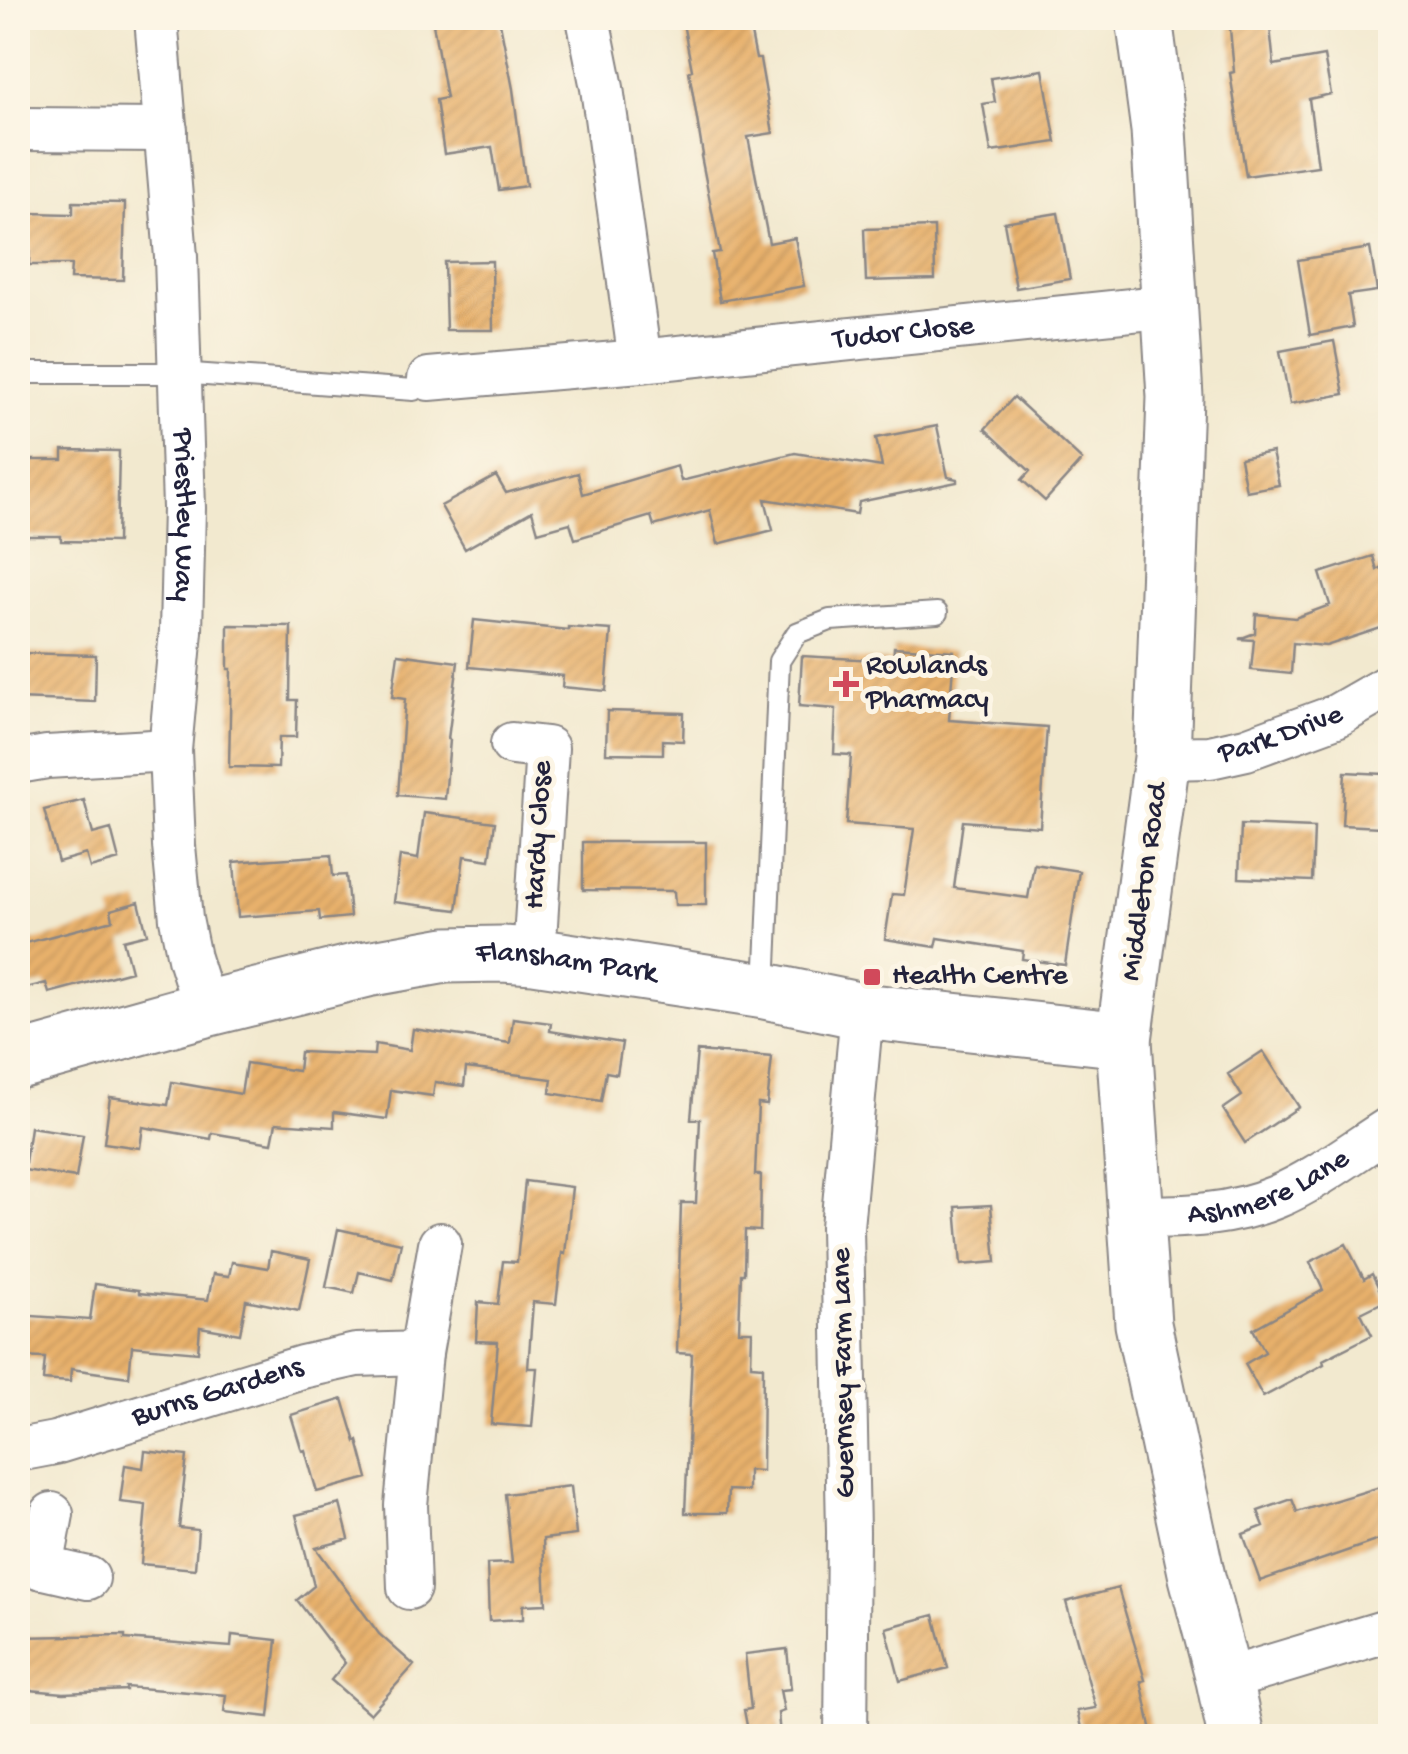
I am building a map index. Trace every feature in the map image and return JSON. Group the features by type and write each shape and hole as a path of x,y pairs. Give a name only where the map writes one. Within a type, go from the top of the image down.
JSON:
{"main road":[{"name":"Middleton Road","path":"1144,18 1159,130 1176,397 1162,758 1124,1040 1143,1324 1236,1736"},
{"name":"Flansham Park","path":"18,1062 205,1009 367,969 446,955 534,956 765,991 862,1011 1124,1040"}],"street":[{"name":"Priestley Way","path":"156,18 176,257 184,508 180,631 170,750 174,846 181,919 205,1009"},
{"path":"588,18 602,88 640,361"},
{"path":"18,129 166,130"},
{"name":"Tudor Close","path":"421,385 1170,306"},
{"name":"Park Drive","path":"1162,758 1210,757 1246,748 1336,716 1390,685"},
{"name":"Hardy Close","path":"512,744 548,748 534,956"},
{"path":"18,762 170,750"},
{"name":"Guernsey Farm Lane","path":"846,1736 848,1532 842,1226 862,1011"},
{"name":"Ashmere Lane","path":"1136,1217 1187,1217 1237,1209 1277,1197 1390,1128"},
{"path":"410,1588 406,1505 421,1352 440,1244"},
{"name":"Burns Gardens","path":"18,1450 55,1443 302,1366 356,1355 421,1352"},
{"path":"52,1514 30,1565 88,1578"},
{"path":"1224,1680 1390,1630"}],"lane":[{"path":"18,373 179,373 421,385"},
{"path":"765,991 779,661 797,633 830,620 938,613"}],"building":[{"path":"432,18 499,18 526,186 499,190 492,147 444,154 436,100 446,98"},
{"path":"682,18 748,18 756,59 760,59 773,133 748,137 769,243 795,238 804,286 720,301 712,253 720,252 701,156"},
{"path":"1229,18 1269,18 1274,65 1324,56 1331,94 1309,99 1318,166 1246,176 1230,73 1234,72"},
{"path":"1043,70 1056,142 991,152 983,104 995,102 991,78"},
{"path":"73,202 125,203 123,280 70,279 71,265 29,265 30,213 73,214"},
{"path":"1058,213 1070,279 1016,288 1004,222"},
{"path":"934,227 935,279 866,281 864,229"},
{"path":"1370,248 1377,291 1348,295 1353,327 1310,335 1298,260"},
{"path":"492,261 493,330 446,330 444,262"},
{"path":"1334,341 1344,394 1290,404 1280,351"},
{"path":"1014,397 1082,460 1045,501 1022,480 1030,471 985,429"},
{"path":"937,426 948,477 957,482 859,502 857,514 765,499 773,530 718,544 710,510 654,526 651,516 575,539 570,523 538,532 532,511 465,549 441,506 496,476 506,493 578,473 583,494 677,466 681,481 795,453 882,467 876,438"},
{"path":"63,450 119,451 117,542 22,536 23,460 63,460"},
{"path":"1272,452 1279,485 1246,491 1240,458"},
{"path":"1373,556 1377,570 1390,561 1390,625 1326,646 1293,643 1291,674 1251,670 1254,640 1239,639 1255,633 1256,614 1295,618 1330,605 1320,573"},
{"path":"474,620 568,630 611,630 606,691 562,687 563,676 469,667"},
{"path":"228,625 291,626 290,700 297,700 296,737 279,737 278,768 229,767"},
{"path":"894,647 954,651 949,720 1047,727 1040,827 963,821 954,888 1028,898 1034,864 1079,871 1065,965 1022,959 1023,951 938,938 936,947 885,939 892,894 904,895 914,829 846,824 851,755 834,754 836,709 799,706 802,656 893,661"},
{"path":"18,653 96,655 95,702 18,699"},
{"path":"398,654 458,662 445,799 398,795 405,699 392,697"},
{"path":"607,711 684,713 683,741 663,740 663,754 606,753"},
{"path":"1345,772 1384,774 1380,827 1342,825"},
{"path":"84,800 93,834 111,829 119,860 90,868 86,854 58,862 44,810"},
{"path":"424,813 495,822 490,860 464,856 457,910 394,902 400,856 418,859"},
{"path":"1241,825 1314,828 1312,881 1239,878"},
{"path":"583,842 706,842 706,905 675,905 674,891 583,890"},
{"path":"331,855 333,876 346,875 350,917 320,920 319,911 238,917 234,862"},
{"path":"139,902 147,934 123,940 131,971 49,993 46,983 18,990 18,945 113,920 111,910"},
{"path":"513,1018 551,1023 550,1031 622,1043 617,1074 606,1072 601,1101 550,1093 552,1079 466,1068 464,1086 435,1082 433,1096 391,1090 387,1119 334,1112 334,1127 276,1123 272,1143 212,1133 211,1139 143,1127 140,1148 104,1143 110,1097 168,1105 172,1082 241,1094 246,1063 298,1071 300,1052 374,1055 375,1044 410,1050 413,1029 510,1043"},
{"path":"697,1051 772,1057 767,1105 758,1104 755,1175 761,1175 760,1231 745,1230 739,1331 752,1331 751,1365 763,1366 762,1471 748,1470 748,1491 728,1490 727,1513 685,1513 692,1354 677,1353 681,1203 696,1203 700,1119 691,1119"},
{"path":"1263,1051 1299,1107 1245,1143 1223,1109 1242,1096 1228,1074"},
{"path":"30,1127 83,1135 76,1178 24,1170"},
{"path":"525,1181 572,1187 556,1304 533,1302 528,1368 537,1368 532,1427 491,1424 498,1342 476,1341 478,1302 498,1304 503,1261 517,1262"},
{"path":"991,1205 996,1262 961,1265 956,1207"},
{"path":"338,1229 401,1243 393,1280 359,1272 354,1293 326,1287"},
{"path":"1346,1244 1364,1279 1372,1274 1385,1301 1361,1313 1372,1335 1263,1397 1245,1364 1265,1352 1253,1329 1323,1290 1310,1262"},
{"path":"271,1251 310,1259 299,1311 246,1300 240,1334 200,1327 198,1352 132,1346 129,1377 71,1369 70,1382 43,1380 45,1358 18,1357 18,1315 90,1320 95,1284 208,1300 213,1274 229,1276 232,1262 268,1268"},
{"path":"343,1399 368,1478 317,1492 291,1415"},
{"path":"145,1451 187,1456 179,1528 198,1530 195,1569 141,1564 146,1505 120,1502 125,1465 143,1468"},
{"path":"1390,1484 1390,1536 1260,1581 1243,1534 1264,1526 1258,1511 1292,1499 1297,1512"},
{"path":"571,1486 576,1535 543,1539 546,1604 523,1605 523,1619 489,1621 487,1564 512,1563 505,1494"},
{"path":"340,1504 349,1539 316,1548 379,1634 414,1665 370,1714 331,1680 345,1663 297,1600 314,1586 296,1515"},
{"path":"1118,1588 1145,1680 1141,1681 1152,1731 1126,1736 1083,1736 1077,1711 1096,1708 1066,1602"},
{"path":"934,1615 948,1668 900,1681 886,1628"},
{"path":"125,1635 125,1639 231,1647 232,1635 277,1640 269,1717 224,1712 226,1695 126,1687 64,1693 18,1689 18,1637"},
{"path":"787,1649 791,1689 780,1690 784,1711 778,1713 780,1736 749,1736 744,1710 751,1709 745,1654"}],"place":[{"name":"Rowlands Pharmacy","path":"846,684"},
{"name":"Health Centre","path":"872,977"}]}
